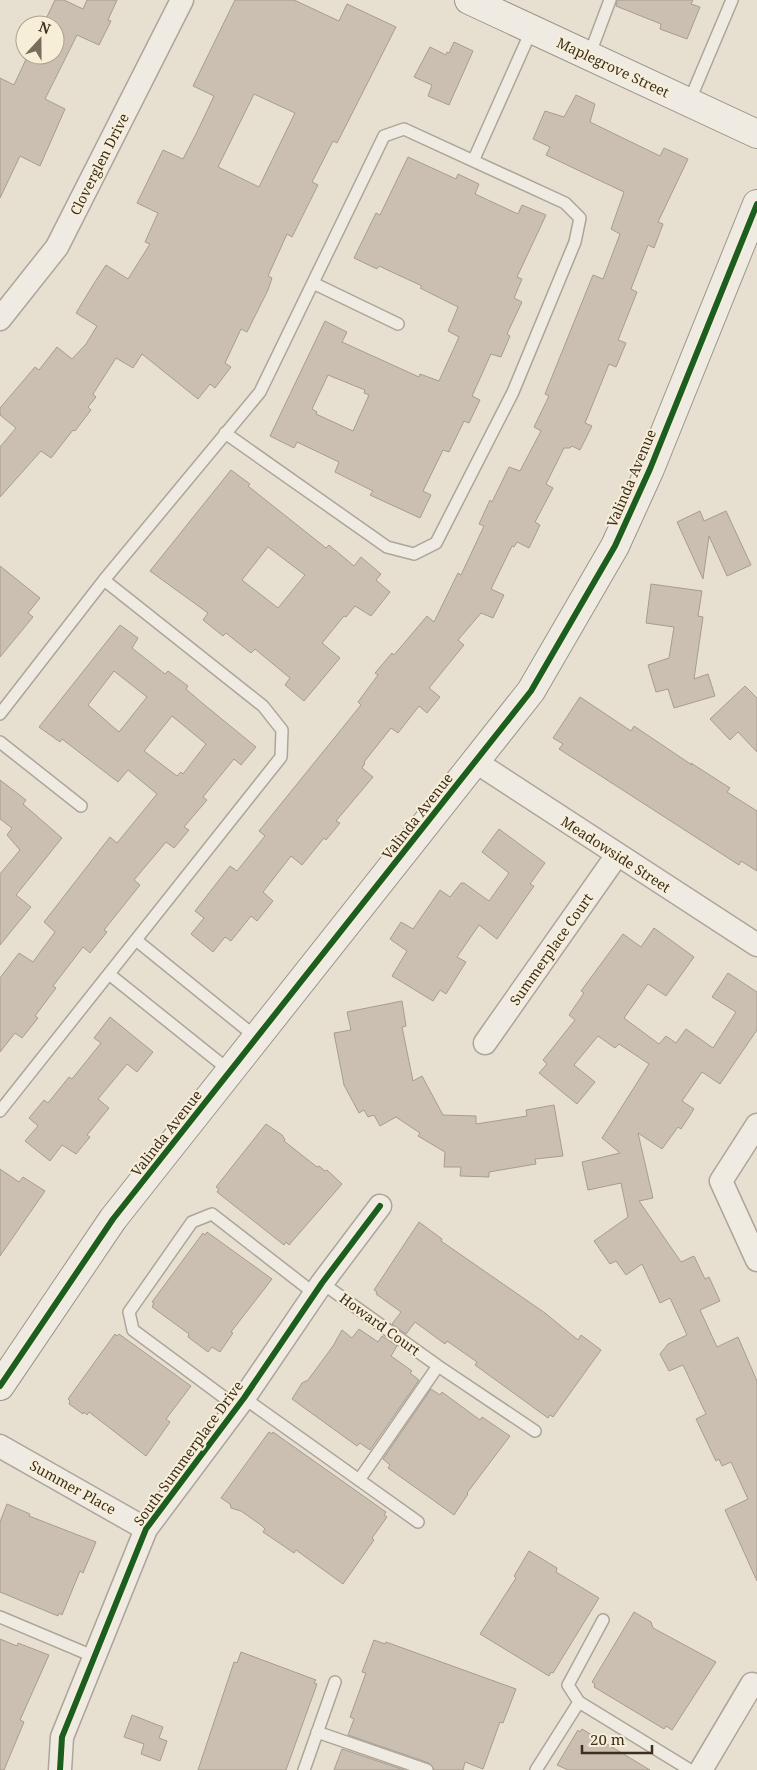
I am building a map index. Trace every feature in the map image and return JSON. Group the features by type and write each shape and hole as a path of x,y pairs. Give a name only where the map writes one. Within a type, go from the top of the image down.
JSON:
{"main road":[{"name":"Maplegrove Street","path":"484,3 532,30 757,134"},
{"name":"Valinda Avenue","path":"0,1386 113,1219 531,691 615,546 650,469 757,204"}],"street":[{"name":"Cloverglen Drive","path":"0,319 57,247 182,0"},
{"name":"Meadowside Street","path":"476,762 757,945"},
{"name":"Summerplace Court","path":"484,1043 617,855"},
{"path":"757,1125 722,1181 757,1260"},
{"name":"South Summerplace Drive","path":"60,1770 62,1737 146,1528 240,1402 380,1206"},
{"name":"Summer Place","path":"0,1446 146,1528"},
{"path":"701,1770 752,1684"}],"lane":[{"path":"589,56 610,0"},
{"path":"689,102 732,0"},
{"path":"474,159 532,30"},
{"path":"0,714 104,580 225,433 260,392 384,136 404,129 474,159 565,203 580,218 575,242 513,392 436,543 414,554 387,547 225,433"},
{"path":"313,283 398,324"},
{"path":"0,1111 281,757 282,730 263,706 104,580"},
{"path":"0,742 81,806"},
{"path":"136,940 257,1038"},
{"path":"109,974 231,1071"},
{"name":"Howard Court","path":"240,1402 133,1330 129,1312 192,1222 212,1214 319,1289 535,1431"},
{"path":"359,1480 438,1366"},
{"path":"240,1402 359,1480 418,1522"},
{"path":"0,1617 95,1657"},
{"path":"603,1620 568,1685 579,1702 690,1770"},
{"path":"304,1770 334,1682"},
{"path":"536,1770 579,1702"},
{"path":"317,1732 427,1770"}],"building":[{"path":"55,0 64,0 83,9 87,0 117,0 108,20 111,21 99,45 77,35 65,59 65,15 48,15"},
{"path":"235,0 294,0 339,21 347,4 396,27 337,143 333,141 312,182 318,185 292,237 287,234 268,276 272,278 268,290 247,332 241,329 225,363 231,367 215,388 210,384 198,399 142,354 133,368 116,358 93,394 96,397 88,407 91,410 75,431 73,430 51,458 41,451 0,497 0,447 16,428 0,415 0,408 35,367 39,370 57,347 72,359 86,344 97,326 76,313 93,285 106,265 128,279 150,244 145,242 158,213 137,203 163,150 183,159 197,132 214,96 193,86","holes":["254,94 295,113 259,187 218,167"]},
{"path":"617,0 693,0 691,4 700,7 687,39 660,29 661,24 616,6"},
{"path":"454,42 473,51 449,105 428,96 432,85 414,77 430,47 446,55 447,52 449,53"},
{"path":"23,65 62,65 45,99 65,109 40,166 20,156 0,198 0,78 14,85"},
{"path":"576,95 595,104 590,122 660,156 664,148 688,159 658,222 663,224 654,248 648,245 631,289 637,292 618,340 626,343 616,367 609,364 585,423 592,426 580,450 572,446 564,448 546,484 553,488 535,522 540,525 529,548 517,542 514,547 512,546 491,589 504,595 493,618 481,613 458,640 464,645 429,688 440,697 427,713 419,706 398,733 391,728 364,762 362,768 373,777 336,821 340,823 326,840 324,838 302,865 291,856 263,892 273,901 257,921 251,916 231,941 225,937 213,952 191,934 204,918 195,911 230,866 237,871 265,836 259,831 361,705 358,702 378,675 375,673 392,653 394,655 427,616 434,622 458,573 461,575 484,526 479,524 490,500 492,502 509,467 520,471 541,431 534,427 549,396 545,394 593,275 603,279 620,234 611,229 624,192 546,155 550,147 533,139 545,111 564,117"},
{"path":"408,157 456,179 458,174 479,184 475,194 518,214 522,205 546,215 517,277 522,279 514,298 522,302 507,334 510,336 501,357 491,354 472,396 480,400 469,423 464,421 449,452 443,450 423,491 431,495 420,518 370,495 373,491 335,472 339,462 297,442 294,448 270,436 325,321 347,332 342,342 419,377 420,374 439,381 459,337 448,331 458,307 420,288 422,286 379,266 377,269 354,258 376,213 380,215","holes":["328,375 365,390 364,393 369,395 353,431 316,414 317,412 312,409"]},
{"path":"231,470 250,484 248,486 326,548 329,545 354,566 361,557 381,574 376,580 390,592 371,616 355,606 346,617 344,616 322,643 340,658 304,701 285,685 290,678 255,649 251,653 226,633 223,636 203,620 208,613 150,571","holes":["268,547 305,575 278,608 242,580"]},
{"path":"700,511 704,521 726,511 751,565 727,576 709,536 703,579 677,522"},
{"path":"0,566 40,598 28,613 33,617 0,657"},
{"path":"651,584 702,591 698,616 703,617 694,679 708,674 715,696 674,708 668,689 656,692 648,665 669,658 674,627 646,623"},
{"path":"120,625 138,638 132,648 165,674 168,671 188,686 186,689 256,747 241,765 234,759 203,797 207,800 184,827 189,830 174,848 166,842 134,880 140,885 104,930 107,932 90,953 83,947 53,986 56,988 35,1016 38,1018 22,1038 15,1033 0,1052 0,978 19,953 33,962 55,932 44,922 110,837 117,843 157,794 128,770 118,782 62,739 60,742 39,727","holes":["114,671 147,697 119,732 88,705","172,716 206,744 183,774 181,772 177,776 144,751"]},
{"path":"745,686 757,698 757,752 738,732 730,740 710,719"},
{"path":"580,697 631,731 634,726 730,788 727,792 757,811 757,871 741,861 739,865 559,749 563,744 553,738"},
{"path":"0,780 26,800 23,804 62,838 16,895 31,907 0,945 0,874 20,850 7,835 12,828 0,819"},
{"path":"499,829 545,863 530,884 534,886 497,939 479,925 457,957 466,962 446,994 440,990 433,1001 392,976 407,951 390,939 401,922 413,929 440,890 450,897 461,883 464,883 489,901 509,873 482,852"},
{"path":"654,928 694,957 666,996 648,984 624,1018 659,1044 666,1036 676,1043 686,1029 713,1048 736,1012 712,997 728,973 757,992 757,1030 720,1084 702,1072 682,1101 694,1109 681,1129 678,1127 662,1149 638,1133 653,1198 639,1201 681,1262 694,1256 705,1279 709,1277 720,1301 700,1310 717,1347 738,1337 757,1381 757,1581 725,1510 748,1499 731,1462 722,1466 719,1459 716,1461 696,1419 706,1414 683,1365 669,1371 660,1354 668,1344 687,1335 670,1298 660,1303 642,1264 626,1275 616,1261 610,1264 594,1241 628,1217 621,1183 588,1190 582,1162 620,1153 602,1138 649,1064 619,1044 615,1048 598,1036 574,1065 595,1082 577,1104 539,1073 547,1064 543,1060 575,1020 569,1015 584,993 581,991 623,934 641,947"},
{"path":"402,1001 406,1026 402,1027 413,1081 422,1076 443,1115 476,1116 476,1124 527,1116 526,1110 554,1105 563,1156 535,1159 536,1164 489,1172 489,1177 460,1176 461,1167 444,1167 445,1152 418,1136 420,1133 396,1117 380,1126 374,1115 368,1117 364,1110 359,1113 344,1085 334,1033 351,1030 347,1012"},
{"path":"110,1017 153,1052 137,1072 127,1064 98,1099 109,1108 87,1135 90,1137 76,1154 62,1145 50,1161 25,1141 38,1126 29,1118 44,1100 48,1103 69,1077 72,1079 101,1043 94,1038"},
{"path":"266,1124 282,1135 284,1141 317,1167 319,1166 325,1171 327,1170 342,1184 289,1245 286,1242 284,1245 217,1192 219,1189 216,1187"},
{"path":"0,1169 19,1182 23,1177 45,1191 0,1256"},
{"path":"419,1222 442,1239 441,1241 545,1313 578,1340 581,1335 601,1350 553,1417 550,1415 548,1418 475,1365 477,1362 447,1341 445,1344 415,1322 406,1334 392,1324 401,1312 376,1294 377,1292 374,1290"},
{"path":"207,1232 272,1279 231,1332 233,1333 220,1352 212,1347 208,1352 188,1337 189,1334 152,1307 154,1303 152,1302 203,1233 205,1235"},
{"path":"359,1329 378,1342 382,1336 397,1346 391,1356 412,1371 410,1373 419,1380 370,1450 360,1443 357,1446 292,1399 302,1383 308,1380 333,1346 342,1330 352,1338"},
{"path":"115,1334 117,1336 119,1334 191,1386 166,1419 170,1422 146,1456 89,1412 87,1415 84,1412 83,1414 69,1404 70,1401 68,1399"},
{"path":"431,1389 440,1395 442,1392 480,1420 482,1417 510,1436 467,1493 454,1515 388,1468 390,1465 383,1459"},
{"path":"269,1432 272,1434 273,1432 386,1512 384,1515 387,1517 372,1538 374,1540 343,1584 296,1550 294,1553 263,1532 265,1529 261,1525 241,1511 231,1508 230,1504 221,1498"},
{"path":"7,1504 30,1514 29,1516 96,1542 83,1573 80,1571 62,1615 59,1613 58,1616 0,1592 0,1522"},
{"path":"529,1551 557,1568 556,1572 599,1598 553,1673 551,1672 549,1676 480,1634 516,1578 514,1576"},
{"path":"634,1612 651,1622 653,1628 716,1662 672,1730 666,1726 664,1729 594,1687 595,1684 592,1682"},
{"path":"0,1639 17,1646 18,1643 49,1655 20,1720 24,1722 4,1770 0,1770"},
{"path":"374,1640 385,1644 386,1642 516,1689 503,1723 500,1722 483,1769 465,1762 463,1770 434,1770 429,1763 348,1735 354,1719 350,1717 366,1673 362,1672"},
{"path":"241,1652 316,1680 314,1683 317,1684 286,1770 198,1770 234,1662 237,1663"},
{"path":"132,1715 163,1727 159,1738 167,1741 160,1761 141,1754 144,1744 124,1737"},
{"path":"582,1729 650,1770 568,1770 557,1765 578,1730 580,1732"},
{"path":"342,1749 404,1770 334,1770"}],"cycle path":[{"path":"0,1386 113,1219 531,691 615,546 650,469 757,204"},
{"path":"60,1770 62,1737 146,1529 244,1398 322,1283 380,1206"}]}
